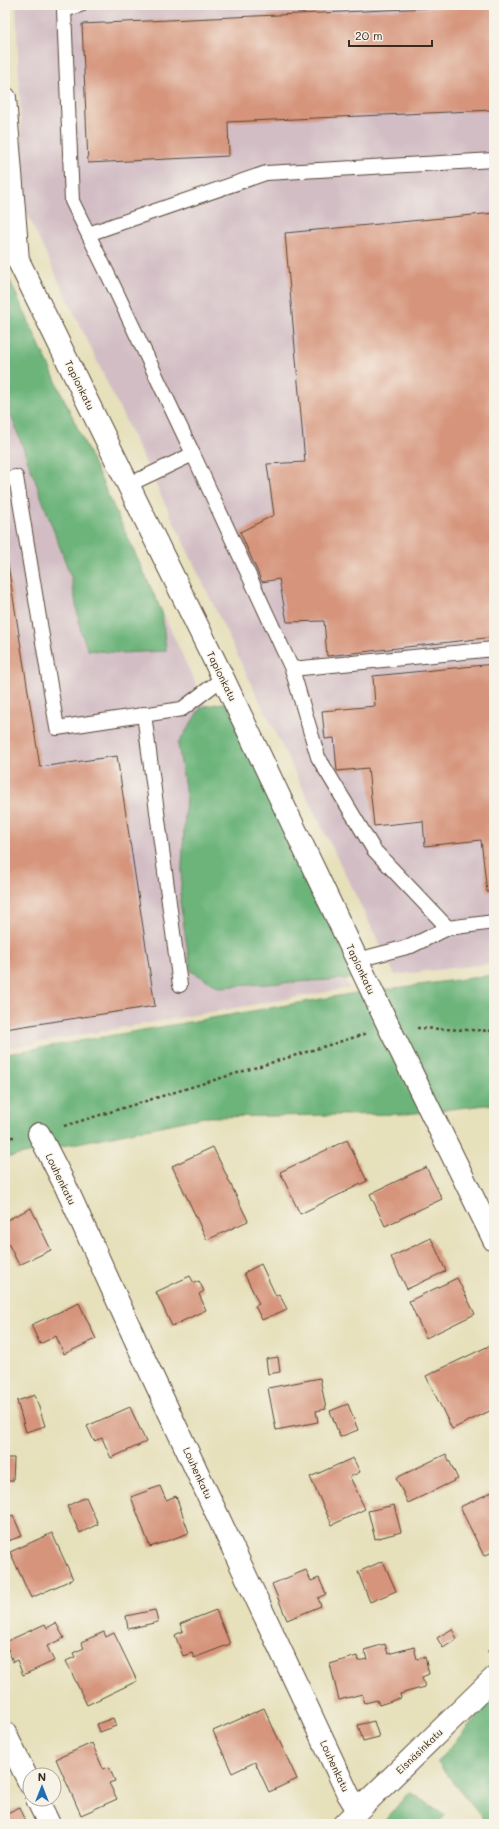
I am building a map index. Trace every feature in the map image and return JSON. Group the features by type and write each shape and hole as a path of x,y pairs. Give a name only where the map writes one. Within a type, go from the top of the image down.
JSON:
{"street":[{"name":"Tapionkatu","path":"5,98 18,260 223,678 389,1027 494,1240"},
{"name":"Louhenkatu","path":"39,1134 65,1185 140,1350 345,1787 351,1817"},
{"name":"Eisnäsinkatu","path":"351,1817 494,1678"},
{"path":"5,1733 22,1768"},
{"path":"41,1807 49,1824"}],"lane":[{"path":"80,5 64,10 72,202 193,454 292,668 318,756 374,850 448,928"},
{"path":"88,234 266,173 494,160"},
{"path":"128,485 193,454"},
{"path":"5,479 16,477 57,728 182,709 223,678"},
{"path":"292,668 494,649"},
{"path":"144,714 180,984"},
{"path":"357,960 411,946 448,928 494,922"}],"path":[{"path":"5,1138 39,1134 389,1027 494,1031"}],"shaded area":[{"path":"16,5 494,5 494,963 395,975 242,665 24,208"},
{"path":"5,272 199,691 349,988 5,1048"}],"green space":[{"path":"5,270 162,612 166,651 121,653 88,650 81,632 71,577 5,399"},
{"path":"227,702 359,978 219,987 191,971 180,902 186,794 178,744 201,707"},
{"path":"494,975 494,1104 407,1114 204,1117 5,1158 5,1054 350,994"},
{"path":"494,1698 494,1824 487,1824 437,1762"},
{"path":"409,1792 446,1815 437,1824 382,1824"}],"building":[{"path":"494,5 494,110 228,122 229,156 88,163 82,24"},
{"path":"494,213 494,637 327,656 324,621 287,622 279,579 262,582 240,532 274,515 267,464 305,462 285,233"},
{"path":"5,546 40,767 117,756 155,1006 5,1029"},
{"path":"494,664 494,892 487,892 481,840 425,846 423,821 374,826 368,768 337,771 334,738 325,739 322,711 375,706 373,676"},
{"path":"347,1140 367,1181 300,1214 280,1172"},
{"path":"213,1147 248,1221 207,1240 172,1166"},
{"path":"426,1167 442,1199 385,1226 370,1194"},
{"path":"31,1208 51,1250 19,1265 5,1237 5,1221"},
{"path":"431,1238 446,1271 407,1289 391,1257"},
{"path":"261,1264 276,1296 279,1294 287,1309 262,1320 255,1306 259,1304 244,1273"},
{"path":"190,1276 194,1283 199,1281 204,1291 199,1294 206,1310 172,1326 156,1292"},
{"path":"457,1278 475,1314 426,1338 409,1301"},
{"path":"79,1303 96,1339 64,1354 56,1336 40,1344 31,1325"},
{"path":"493,1344 494,1409 452,1429 426,1376"},
{"path":"278,1357 280,1372 268,1374 266,1359"},
{"path":"320,1378 326,1409 316,1411 318,1422 276,1430 268,1388"},
{"path":"35,1395 45,1426 26,1432 17,1401"},
{"path":"348,1404 358,1430 340,1437 330,1411"},
{"path":"130,1407 146,1442 111,1458 102,1438 94,1441 87,1426"},
{"path":"446,1454 458,1479 408,1503 396,1478"},
{"path":"5,1458 14,1458 13,1481 5,1481"},
{"path":"353,1458 360,1472 350,1477 365,1509 332,1525 310,1477"},
{"path":"160,1486 166,1500 176,1496 189,1533 150,1547 131,1497"},
{"path":"494,1491 494,1551 484,1556 460,1507"},
{"path":"86,1497 98,1524 80,1533 67,1506"},
{"path":"394,1505 401,1532 375,1539 368,1511"},
{"path":"13,1515 22,1536 5,1542 5,1518"},
{"path":"52,1533 73,1579 31,1598 10,1552"},
{"path":"383,1561 396,1591 370,1602 358,1572"},
{"path":"306,1570 311,1581 319,1578 326,1594 318,1598 321,1606 287,1620 272,1584"},
{"path":"155,1610 158,1622 128,1629 126,1616"},
{"path":"216,1610 230,1644 194,1658 192,1653 183,1656 175,1635 183,1631 180,1624"},
{"path":"56,1623 64,1638 47,1646 54,1661 23,1675 17,1660 13,1662 5,1642 45,1624 47,1628"},
{"path":"452,1629 457,1639 443,1648 437,1638"},
{"path":"104,1632 106,1637 114,1633 137,1681 87,1705 66,1661 75,1657 73,1653 84,1648 81,1642"},
{"path":"385,1644 388,1654 414,1647 417,1659 425,1657 429,1674 422,1677 425,1687 400,1694 401,1698 379,1705 377,1700 365,1703 362,1694 339,1700 330,1664 357,1656 358,1661 367,1659 364,1650"},
{"path":"264,1708 297,1779 269,1792 255,1762 232,1773 213,1731"},
{"path":"113,1718 116,1726 100,1732 97,1724"},
{"path":"374,1721 379,1737 363,1741 358,1725"},
{"path":"92,1743 103,1769 109,1767 115,1781 109,1783 117,1799 81,1815 62,1772 62,1767 60,1767 56,1759"},
{"path":"20,1807 27,1824 5,1824 5,1814"}]}
